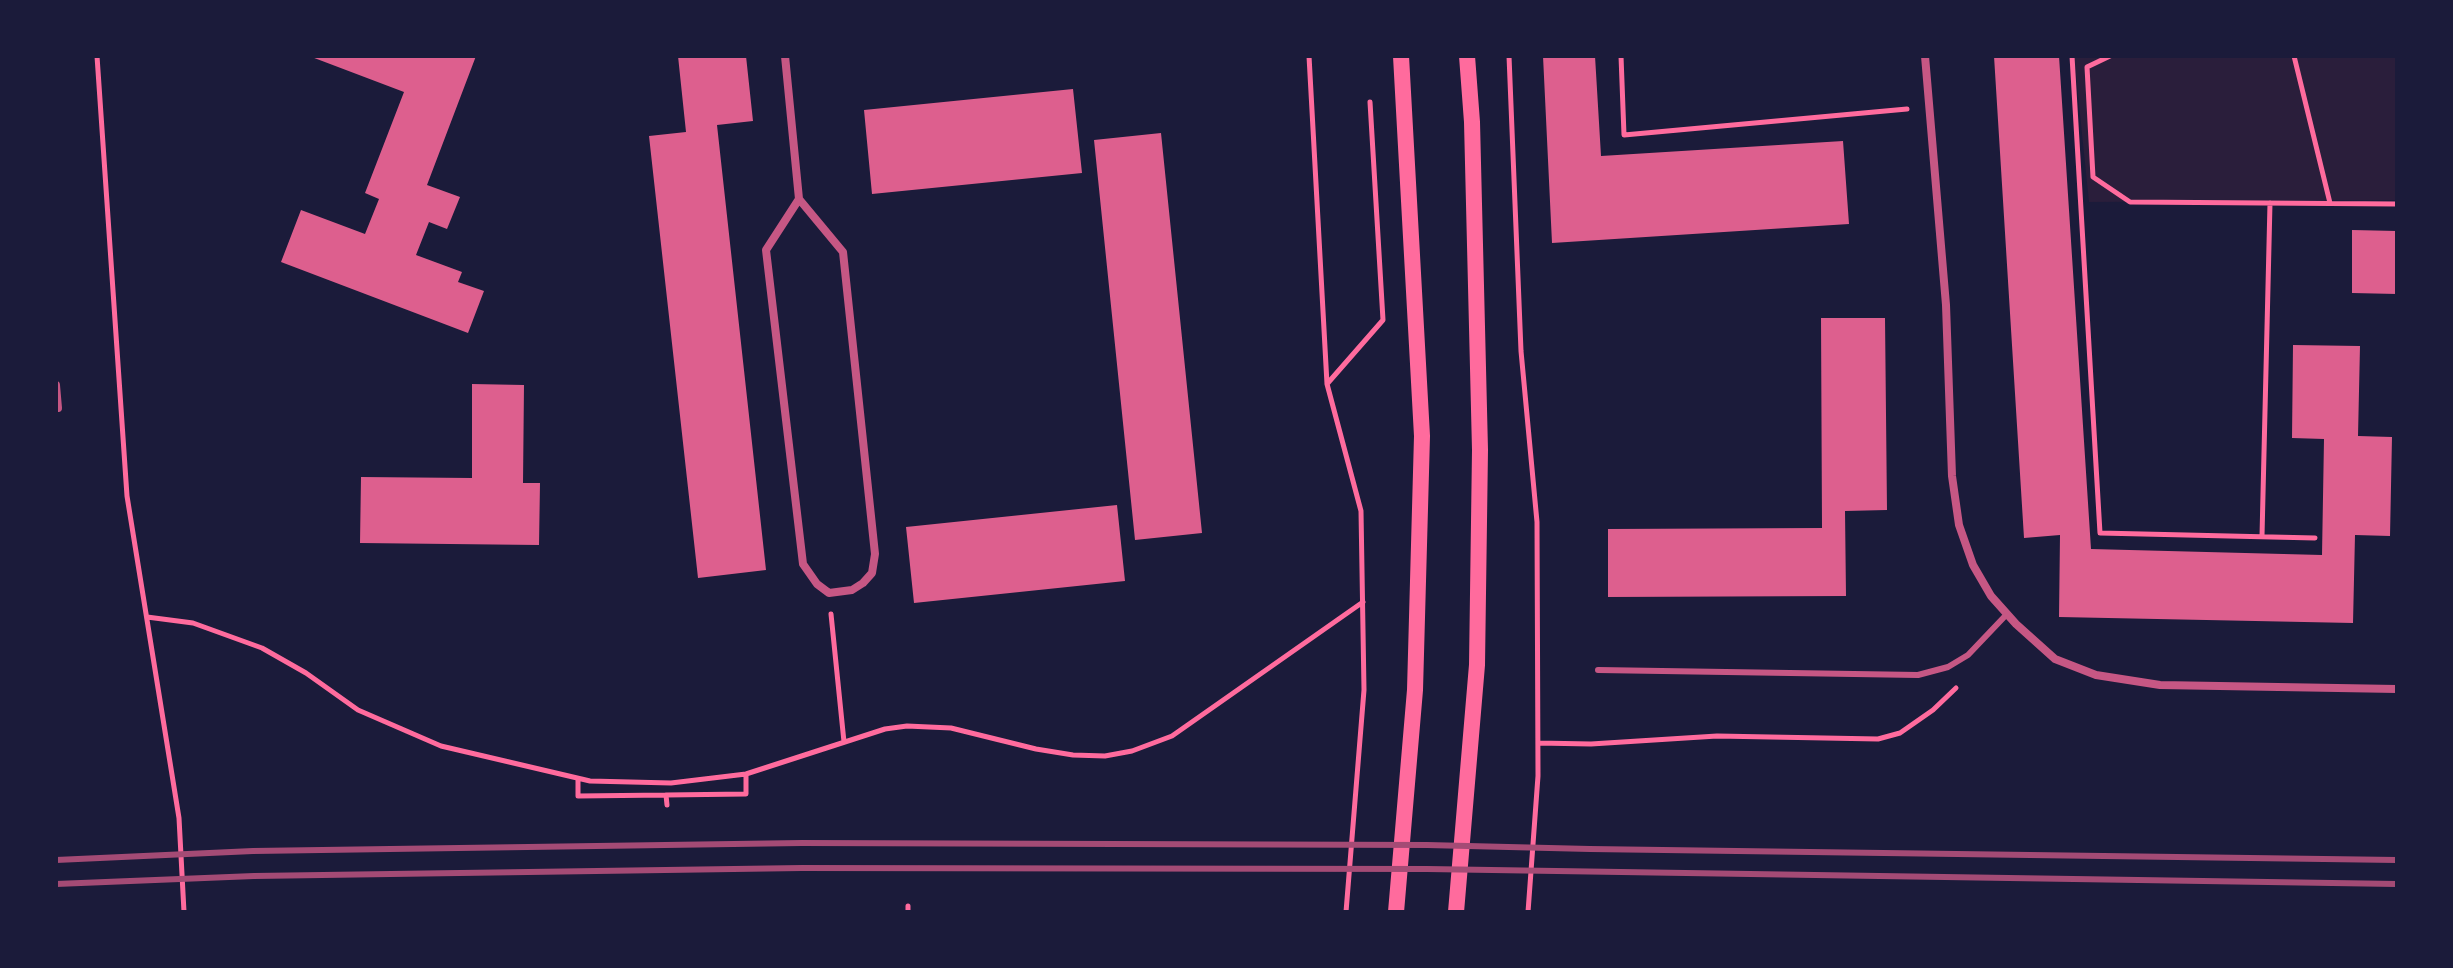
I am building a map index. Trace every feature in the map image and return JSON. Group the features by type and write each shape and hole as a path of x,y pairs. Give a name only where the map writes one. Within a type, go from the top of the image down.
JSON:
{"main road":[{"path":"1396,912 1415,690 1422,436 1401,56"},
{"path":"1456,912 1477,665 1480,450 1472,122 1467,56"}],"street":[{"path":"785,56 799,199 843,252 875,554 872,573 863,583 852,590 829,593 817,584 803,564 766,250 799,199"},
{"path":"1925,56 1946,305 1952,476 1959,525 1973,565 1991,596 2055,659 2096,675 2160,685 2397,689"},
{"path":"56,385 58,408"}],"lane":[{"path":"1598,670 1918,675 1948,667 1968,655 2007,614"}],"path":[{"path":"97,56 127,496 179,818 184,912"},
{"path":"1309,56 1327,384 1361,511 1364,690 1346,912"},
{"path":"1509,56 1521,351 1537,522 1538,776 1528,912"},
{"path":"1621,56 1624,135 1928,108"},
{"path":"2072,56 2100,533 2315,538"},
{"path":"2110,56 2087,67 2093,177 2130,202 2397,204"},
{"path":"2294,56 2330,203"},
{"path":"1327,384 1383,320 1370,102"},
{"path":"2262,536 2270,203"},
{"path":"829,593 844,742"},
{"path":"147,617 193,623 262,648 306,673 358,710 441,746 578,779 671,783 746,774 885,729 931,726 1073,755 1105,756 1132,751 1172,736 1363,602"},
{"path":"1538,743 1591,744 1717,736 1878,739 1900,733 1933,710 1964,680"},
{"path":"578,779 578,796 746,794 746,774"},
{"path":"666,795 667,805"}],"shaded area":[{"path":"2074,56 2397,56 2397,200 2089,202"}],"building":[{"path":"309,56 476,56 427,185 460,197 447,229 429,222 416,255 462,272 458,282 484,291 468,333 281,262 301,210 365,234 379,199 365,193 404,92"},
{"path":"678,56 746,56 753,121 717,125 766,570 698,578 649,136 686,132"},
{"path":"1543,56 1595,56 1601,156 1843,141 1849,224 1552,243"},
{"path":"1994,56 2059,56 2091,549 2322,555 2324,439 2292,438 2293,345 2360,346 2358,436 2392,437 2390,536 2355,535 2353,623 2059,617 2060,535 2024,538"},
{"path":"1073,89 1082,173 872,194 864,110"},
{"path":"1161,133 1202,533 1135,540 1094,140"},
{"path":"2352,230 2397,231 2397,294 2352,293"},
{"path":"1821,318 1885,318 1887,510 1845,511 1846,596 1608,597 1608,529 1822,528"},
{"path":"472,384 524,385 523,483 540,483 539,545 360,543 361,477 472,478"},
{"path":"1117,505 1125,581 914,603 906,527"}],"railway":[{"path":"56,860 253,851 802,843 1427,845 2397,860"},
{"path":"56,884 254,876 802,868 1427,869 2397,884"}]}
